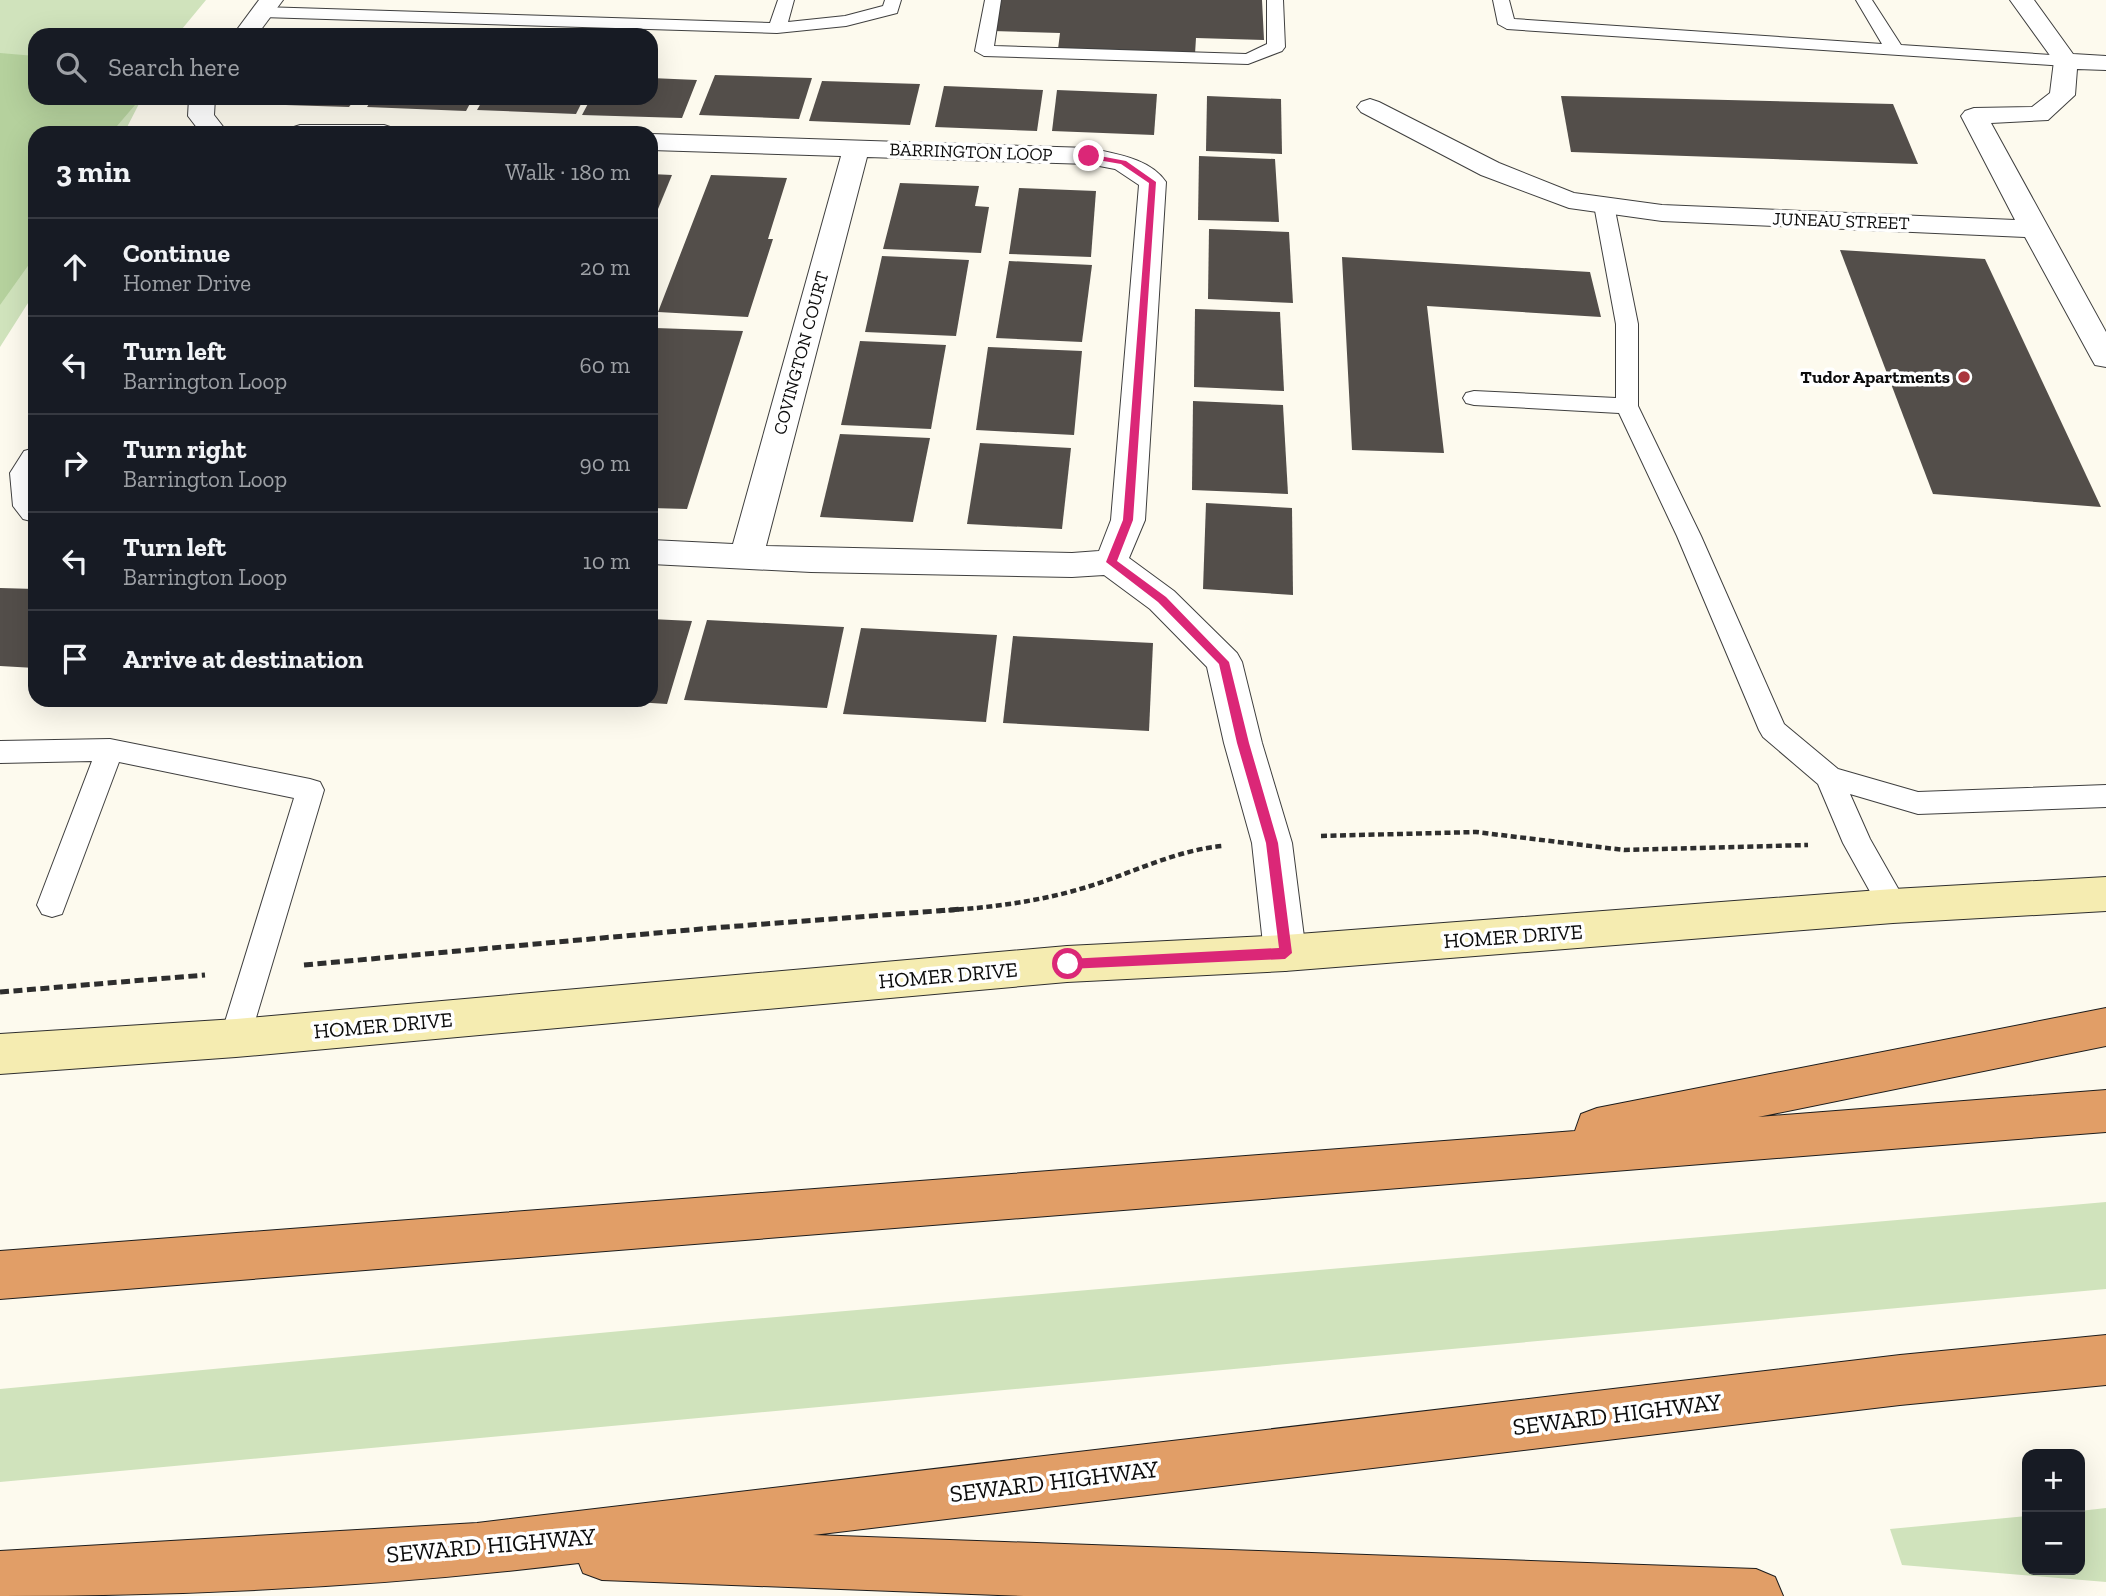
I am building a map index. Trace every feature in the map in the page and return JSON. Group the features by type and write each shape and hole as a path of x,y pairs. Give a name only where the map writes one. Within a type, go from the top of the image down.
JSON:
{"highway":[{"path":"1429,1163 2106,1027"},
{"path":"0,1275 2106,1111"},
{"name":"SEWARD HIGHWAY","path":"0,1578 478,1549 1886,1382 2106,1360"},
{"path":"478,1549 1756,1596"}],"main road":[{"name":"HOMER DRIVE","path":"0,1054 236,1038 1068,964 1285,953 1893,906 2106,894"}],"street":[{"path":"2022,0 2066,61 2062,95 2039,115 1974,116 2106,358"},
{"path":"250,28 267,6"},
{"path":"2066,61 2106,63"},
{"path":"202,105 201,116 209,126"},
{"name":"JUNEAU STREET","path":"1370,107 1490,169 1569,200 1662,213 2035,229"},
{"name":"BARRINGTON LOOP","path":"658,142 1089,156 1123,163 1153,182 1128,520 1111,562"},
{"name":"COVINGTON COURT","path":"746,557 856,148"},
{"path":"28,470 28,495"},
{"path":"658,552 1059,565 1111,562 1162,600 1224,662 1243,743 1272,843 1285,953"}],"lane":[{"path":"366,15 376,0"},
{"path":"777,28 786,0"},
{"path":"267,6 366,15 777,28 846,21 891,9 893,0"},
{"path":"993,0 984,51 1248,59 1276,47 1275,0"},
{"path":"1502,0 1507,24 2066,61"},
{"path":"1864,0 1894,48"},
{"path":"1604,205 1627,324 1627,407 1689,536 1773,730 1829,777 1919,803 2106,796"},
{"path":"1474,398 1627,407"},
{"path":"52,905 110,750"},
{"path":"0,752 110,750 310,790 236,1038"},
{"path":"1829,777 1857,843 1893,906"}],"path":[{"path":"0,992 712,928 996,907 1073,891 1199,848 1272,843 1316,836 1476,832 1624,850 1857,843"}],"green space":[{"path":"0,0 206,0 183,28 28,28 28,105 138,105 128,126 28,126 28,303 0,347"},
{"path":"0,53 28,55 28,105 135,105 117,126 28,126 28,266 0,305"},
{"path":"2106,1202 2106,1289 0,1482 0,1389 729,1321"},
{"path":"2106,1508 2106,1582 2022,1575 2085,1575 2085,1510"},
{"path":"2022,1516 2022,1575 1902,1565 1890,1529"}],"building":[{"path":"999,0 1262,0 1264,40 1196,38 1195,54 1058,49 1060,33 993,31"},
{"path":"715,75 812,78 799,119 699,115"},
{"path":"658,78 697,80 682,118 582,115 587,105 658,105"},
{"path":"822,81 920,84 910,125 809,121"},
{"path":"944,86 1043,90 1037,131 935,127"},
{"path":"1057,90 1157,94 1154,135 1052,131"},
{"path":"1207,96 1281,99 1282,154 1206,151"},
{"path":"1561,96 1893,104 1918,164 1571,152"},
{"path":"286,105 351,105 349,107"},
{"path":"368,105 469,105 466,111 367,107"},
{"path":"480,105 580,105 576,114 477,110"},
{"path":"1199,156 1275,159 1279,222 1198,220"},
{"path":"658,174 672,175 658,209"},
{"path":"711,175 787,178 768,239 773,239 748,317 658,312"},
{"path":"900,183 979,186 975,206 989,207 981,253 883,249"},
{"path":"1019,188 1096,191 1091,257 1009,254"},
{"path":"1209,229 1289,232 1293,303 1208,299"},
{"name":"Tudor Apartments","path":"1840,250 1985,259 2101,507 1933,494"},
{"path":"882,256 969,260 956,336 865,332"},
{"path":"1342,257 1590,272 1601,317 1427,306 1444,453 1352,450"},
{"path":"1009,261 1092,265 1082,342 996,338"},
{"path":"1195,309 1280,312 1284,391 1194,387"},
{"path":"658,328 743,331 687,509 658,508"},
{"path":"860,341 946,345 931,429 841,425"},
{"path":"988,347 1082,351 1074,435 976,430"},
{"path":"1193,401 1283,405 1288,494 1192,490"},
{"path":"840,434 930,438 913,522 820,517"},
{"path":"980,443 1071,448 1062,529 967,524"},
{"path":"1206,503 1292,508 1293,595 1203,589"},
{"path":"0,588 28,589 28,668 0,666"},
{"path":"658,619 692,621 667,704 658,703"},
{"path":"707,620 844,627 827,708 684,700"},
{"path":"861,628 997,635 986,722 843,714"},
{"path":"1013,636 1153,643 1149,731 1003,723"}],"place":[{"name":"Tudor Apartments","path":"1964,377"}],"route":[{"path":"1068,964 1285,953 1272,843 1243,743 1224,662 1162,600 1111,562 1128,520 1153,182 1123,163 1089,156"}]}
